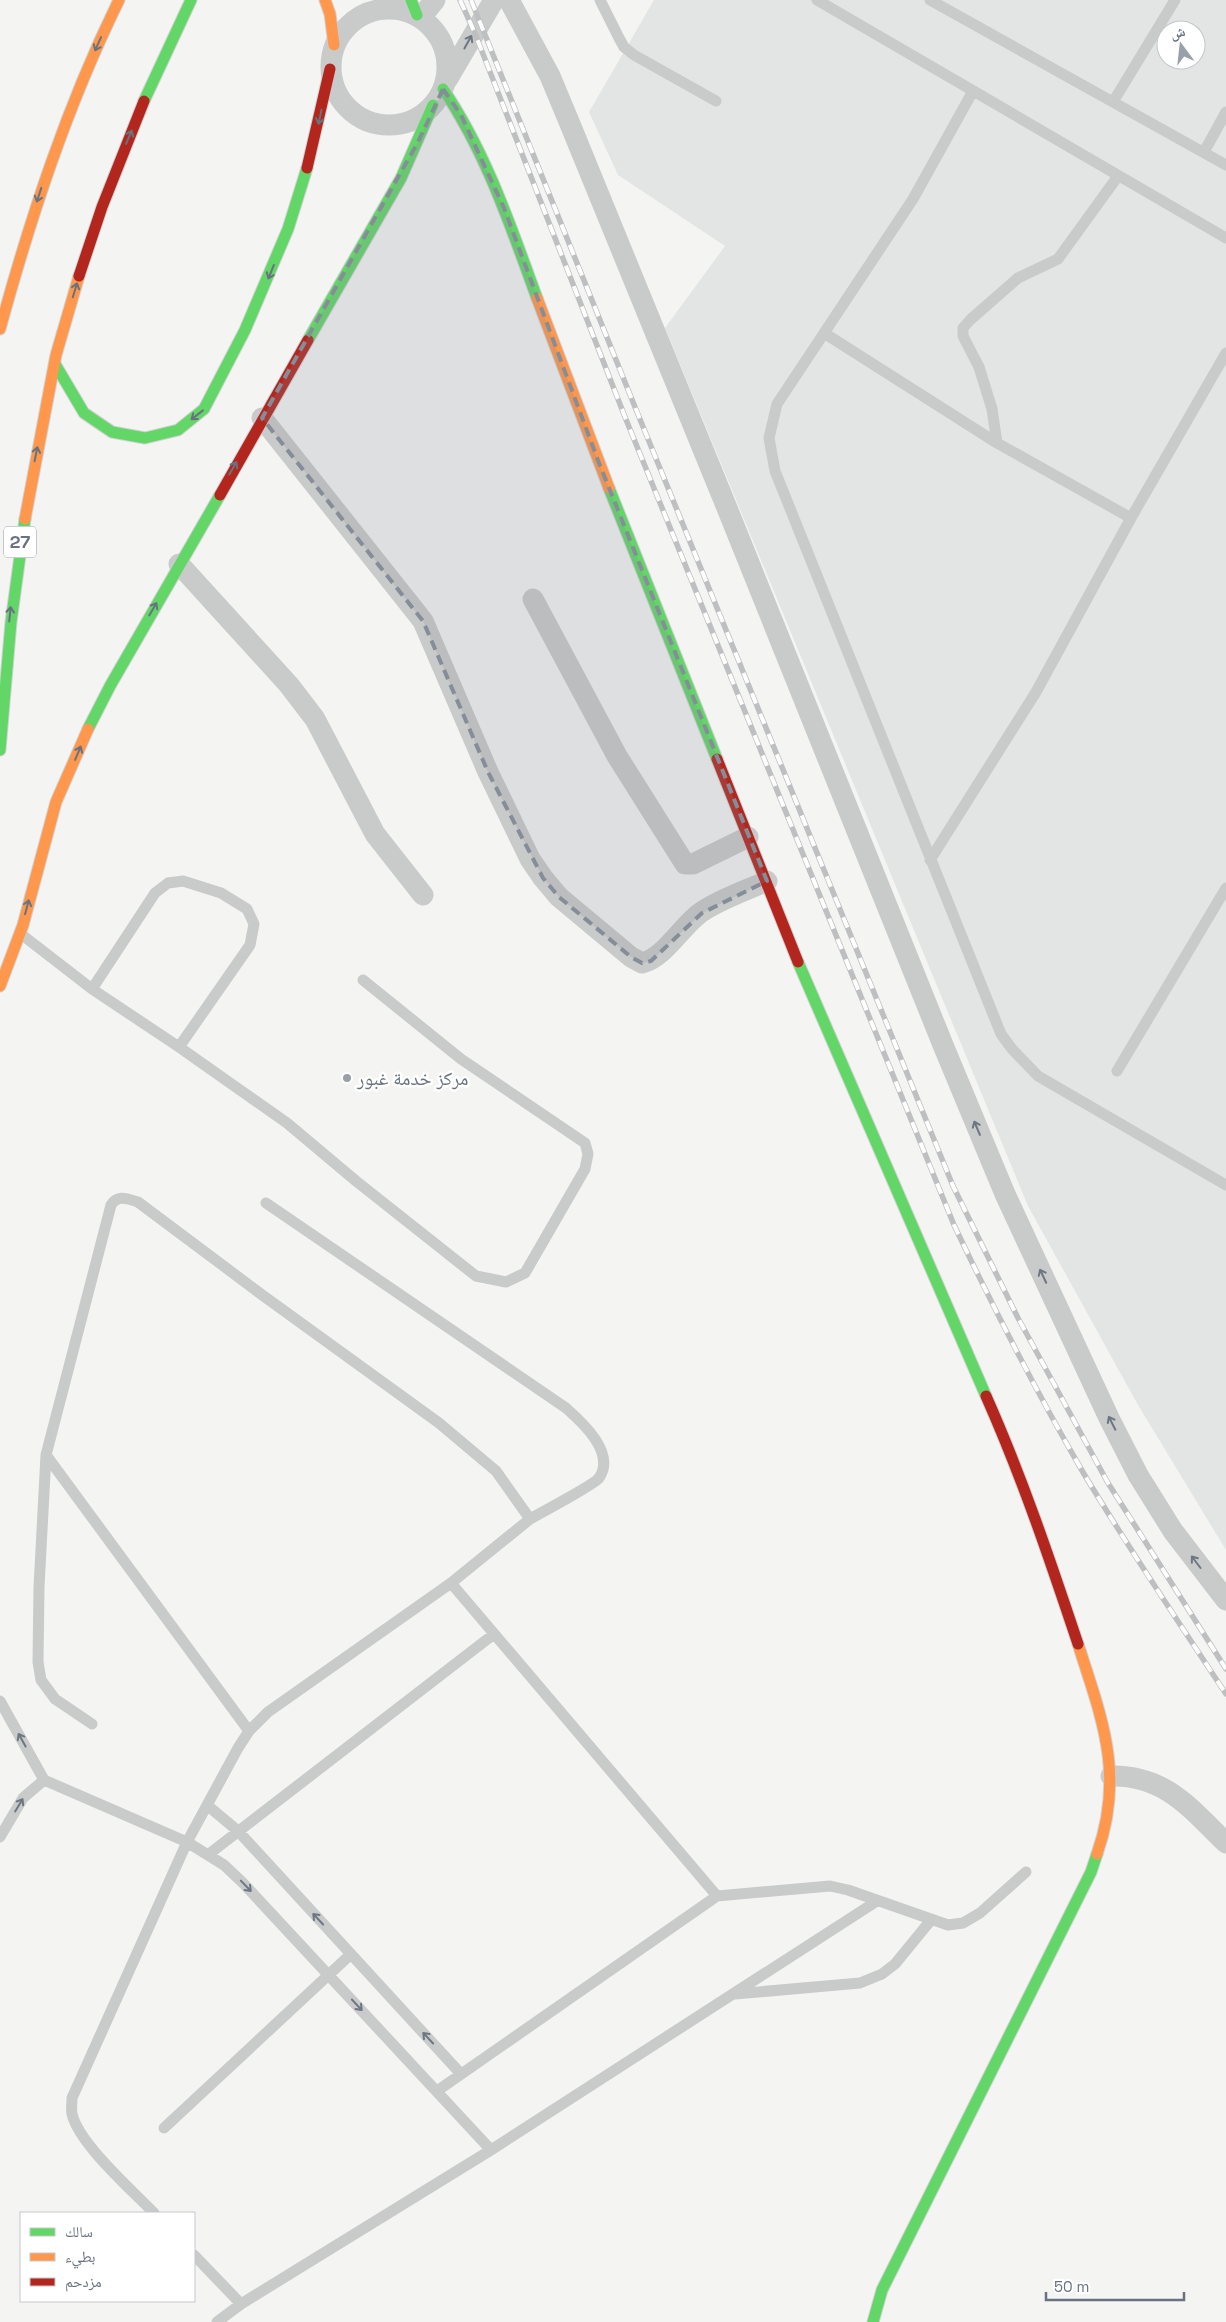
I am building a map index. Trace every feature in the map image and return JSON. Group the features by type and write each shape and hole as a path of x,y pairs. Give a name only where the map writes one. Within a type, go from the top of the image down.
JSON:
{"main road":[{"path":"0,329 22,248 48,167 78,88 118,0"},
{"name":"27","path":"0,750 5,670 24,513 61,337 86,253 122,152 165,53 192,0"},
{"path":"325,0 330,14 334,45"},
{"path":"55,364 84,413 112,432 145,438 178,430 204,409 245,330 288,229 305,176 330,69"},
{"path":"0,986 20,933 51,816 79,749 110,686 401,178 440,93 461,115 504,208 599,463 816,1007 1013,1457 1044,1541 1108,1742 1111,1776 1106,1825 1090,1872 882,2290 873,2322"}],"street":[{"path":"436,0 416,11 378,9 360,16 345,28 334,45 330,69 334,88 344,106 360,118 379,125 399,125 418,118 440,93 494,0"},
{"path":"509,0 546,69 570,124 727,508 942,1045 1006,1194 1138,1475 1173,1531 1226,1600"},
{"path":"416,11 432,27 441,40 446,54 448,69 440,93"},
{"path":"262,418 422,621 488,772 526,850 543,878 559,897 631,957 642,963 651,961 657,956 685,926 702,912 767,882"},
{"path":"179,564 289,685 315,719 375,834 423,895"},
{"path":"533,598 617,756 684,864 693,864 748,837"},
{"path":"1111,1776 1144,1778 1163,1787 1192,1810 1226,1843"}],"lane":[{"path":"600,0 624,47 634,55 716,101"},
{"path":"817,0 1226,238"},
{"path":"930,0 1226,165"},
{"path":"1113,102 1175,0"},
{"path":"973,91 913,198 777,404 769,438 775,470 1001,1034 1038,1076 1226,1185"},
{"path":"1204,152 1226,112"},
{"path":"997,443 992,409 979,367 963,336 964,328 970,320 1018,278 1058,259 1118,176"},
{"path":"824,334 997,443 1131,518"},
{"path":"930,860 1036,692 1131,518 1226,353"},
{"path":"92,989 155,893 168,883 183,881 221,892 247,909 254,924 250,946 179,1047"},
{"path":"1117,1071 1226,888"},
{"path":"20,933 92,989 287,1123 356,1181 476,1276 506,1282 525,1273 586,1169 588,1154 585,1143 461,1059 363,980"},
{"path":"92,1724 55,1699 41,1680 38,1662 39,1587 46,1455 111,1205 114,1200 121,1198 138,1202 439,1423 496,1471 530,1519"},
{"path":"153,2212 91,2147 79,2129 72,2113 72,2098 187,1842 249,1732 268,1712 451,1583 530,1519 598,1480 605,1468 602,1450 581,1421 566,1408 266,1202"},
{"path":"46,1455 249,1732"},
{"path":"451,1583 717,1896"},
{"path":"209,1854 494,1634"},
{"path":"0,1701 44,1780 187,1842 209,1854 244,1883 491,2150"},
{"path":"0,1837 23,1798 44,1780"},
{"path":"207,1806 238,1831 461,2074"},
{"path":"437,2091 717,1896 830,1886 848,1890 948,1925 963,1923 980,1914 1026,1872"},
{"path":"217,2322 241,2304 491,2150 877,1901"},
{"path":"734,1994 860,1983 882,1974 895,1964 931,1920"},
{"path":"164,2128 351,1954"},
{"path":"195,2256 241,2304"}],"highlighted area":[{"path":"443,89 461,115 504,208 599,463 767,881 702,913 651,961 642,963 631,957 559,897 543,878 488,772 423,621 262,418 418,142"}],"shaded area":[{"path":"654,0 1226,0 1226,1550 1138,1405 1028,1206 665,328 725,246 618,175 589,112"}],"railway":[{"path":"460,0 474,31 625,417 954,1225 1016,1351 1084,1474 1226,1694"},
{"path":"471,0 953,1186 1018,1318 1108,1483 1226,1669"}],"traffic: fast":[{"path":"144,101 191,0"},
{"path":"411,0 417,15"},
{"path":"443,89 485,164 537,298"},
{"path":"308,340 401,178 433,105"},
{"path":"55,364 84,413 112,432 145,438 178,430 204,409 245,330 288,229 307,168"},
{"path":"609,488 717,759"},
{"path":"88,729 110,686 220,495"},
{"path":"0,750 11,622 25,519"},
{"path":"798,962 986,1396"},
{"path":"873,2322 882,2290 1091,1872 1097,1854"}],"traffic: slow":[{"path":"0,329 24,245 52,162 83,80 119,0"},
{"path":"325,0 330,14 334,45"},
{"path":"25,519 56,355 79,276"},
{"path":"537,298 609,488"},
{"path":"0,986 23,925 56,802 88,729"},
{"path":"1078,1644 1102,1723 1110,1773 1105,1825 1097,1854"}],"traffic: jam":[{"path":"307,168 330,69"},
{"path":"79,276 102,207 144,101"},
{"path":"220,495 308,340"},
{"path":"717,759 798,962"},
{"path":"986,1396 1024,1488 1078,1644"}],"place":[{"name":"مركز خدمة غبور","path":"347,1078"}]}
